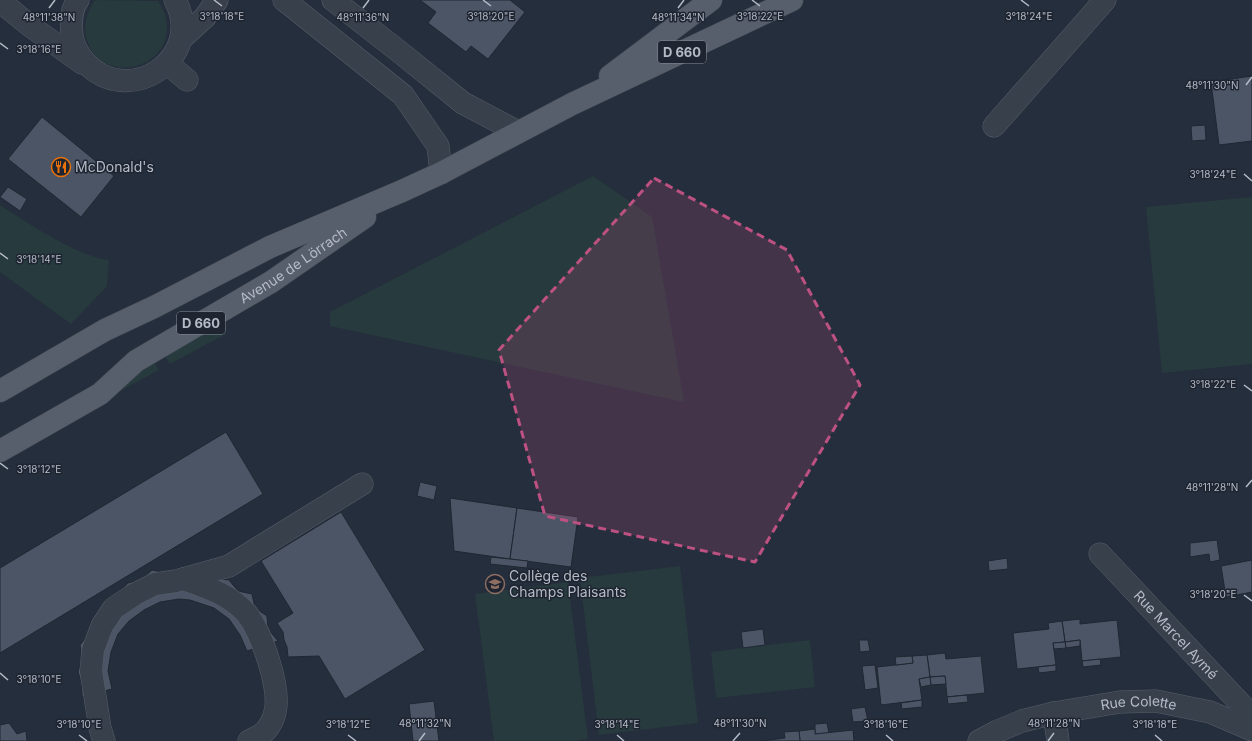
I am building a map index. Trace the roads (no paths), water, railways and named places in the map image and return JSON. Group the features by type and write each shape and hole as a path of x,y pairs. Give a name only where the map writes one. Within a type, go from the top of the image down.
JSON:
{"main road":[{"name":"Avenue de Lörrach","path":"572,104 711,0"},
{"name":"Avenue de Lörrach","path":"0,391 105,330 154,307 270,247 402,191 440,173 572,104 792,0"},
{"name":"Avenue de Lörrach","path":"0,451 100,394 136,361 271,282 402,191"}],"street":[{"path":"78,0 71,20 72,39 79,56 92,69"},
{"path":"0,1 29,25 92,69 106,78 122,81 139,80 155,74 176,52 182,22 179,7 175,0"},
{"path":"180,38 205,17 217,0"},
{"path":"284,0 402,95 438,146 440,173"},
{"path":"333,0 463,103 518,132"},
{"path":"994,126 1105,0"},
{"path":"167,63 187,80"},
{"path":"104,741 100,728 91,671 93,650 102,626 114,608 134,594 155,584 183,579 229,566 362,484"},
{"name":"Rue Marcel Aymé","path":"1100,554 1252,716"},
{"path":"183,579 209,588 230,600 247,614 262,641 276,688 275,713 266,731 249,741"},
{"name":"Rue Colette","path":"979,741 1022,721 1054,713 1120,702 1156,701 1210,712 1252,730"},
{"path":"1054,713 1058,741"}],"place":[{"name":"McDonald's","path":"61,167"},
{"name":"Collège des Champs Plaisants","path":"495,584"}]}
